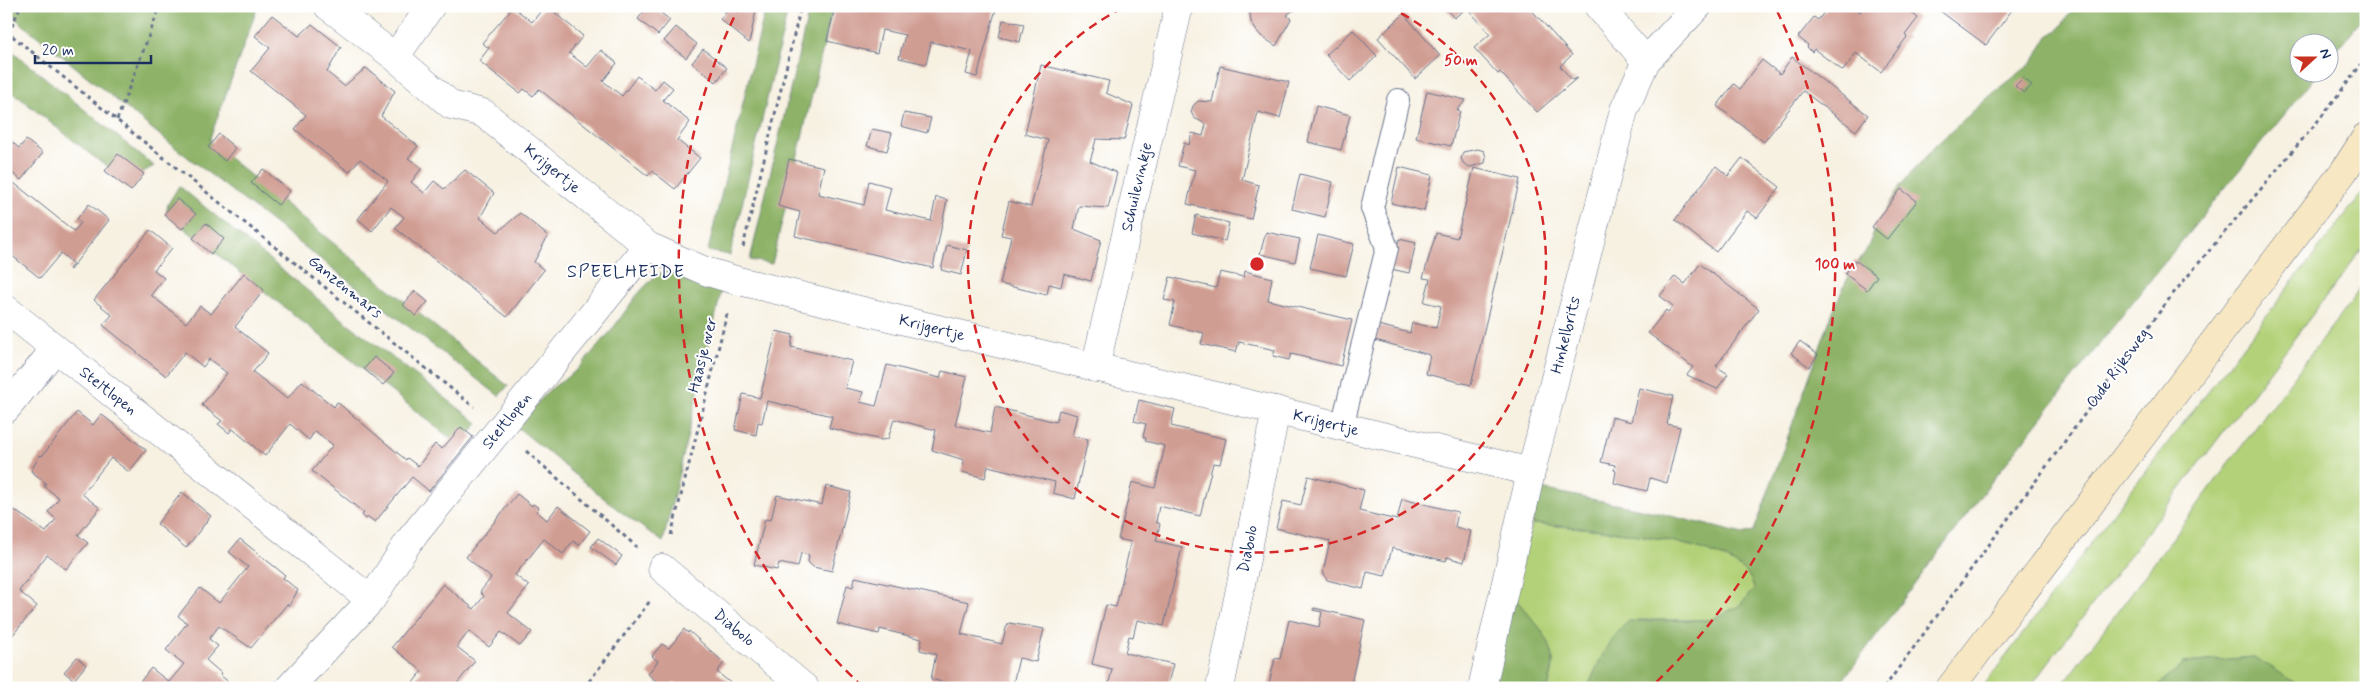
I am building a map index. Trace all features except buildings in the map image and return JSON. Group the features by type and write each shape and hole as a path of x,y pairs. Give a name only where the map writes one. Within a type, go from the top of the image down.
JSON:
{"main road":[{"path":"1950,688 2344,171 2366,137"},
{"path":"2344,171 2366,150"}],"street":[{"name":"Krijgertje","path":"328,6 395,57 451,105 483,113 648,246 705,271 1095,368 1531,472"},
{"path":"395,57 431,6"},
{"name":"Schuilevinkje","path":"1095,368 1179,6"},
{"path":"1598,6 1646,61"},
{"name":"Hinkelbrits","path":"1482,688 1531,472 1624,110 1646,61 1698,6"},
{"name":"Steltlopen","path":"289,688 371,600 409,541 648,246"},
{"name":"Steltlopen","path":"6,309 55,350 371,600"},
{"path":"6,409 55,350"},
{"name":"Diabolo","path":"1220,688 1276,410"},
{"name":"Diabolo","path":"662,568 805,688"}],"lane":[{"path":"1342,426 1387,248 1372,208 1398,100"}],"path":[{"path":"8,32 20,6"},
{"path":"117,120 160,6"},
{"name":"Haasje over","path":"584,688 654,596 735,280 800,6"},
{"name":"Ganzenmars","path":"8,32 501,429 662,568"},
{"name":"Oude Rijksweg","path":"1884,688 2172,295 2322,116 2366,58"}],"green space":[{"path":"6,6 258,6 210,138 211,143 508,386 499,396 177,149 6,11"},
{"path":"766,6 789,6 730,255 708,251"},
{"path":"810,6 833,6 772,264 750,260"},
{"path":"2075,6 2366,6 2366,14 2340,46 2340,32 2290,32 2290,82 2311,82 2131,304 1985,490 1837,688 1588,688 1604,652 1615,635 1629,621 1710,620 1739,606 1754,589 1745,571 1723,557 1692,546 1619,532 1532,524 1541,489 1651,511 1743,534 1754,531 1833,311 1850,273 1866,251 1879,221 1900,186 1935,146 1991,95 2032,63 2048,36 2058,30"},
{"path":"6,46 154,166 136,176 122,175 99,161 6,87"},
{"path":"179,186 345,321 478,423 459,445 166,214 168,204"},
{"path":"2366,188 2366,244 2029,688 1982,688 2128,494"},
{"path":"665,271 723,284 663,542 617,509 517,427 548,391 577,370 611,331 637,295 654,277"},
{"path":"2366,281 2366,688 2303,688 2253,657 2185,663 2155,688 2060,688"},
{"path":"1532,524 1619,532 1692,546 1723,557 1745,571 1754,589 1739,606 1710,620 1637,620 1594,673 1588,688 1548,688 1553,660 1548,642 1513,596"},
{"path":"1513,596 1538,626 1549,643 1553,661 1548,688 1490,688"},
{"path":"2254,657 2303,688 2155,688 2184,663"}],"district":[{"name":"SPEELHEIDE","path":"626,272"}]}
